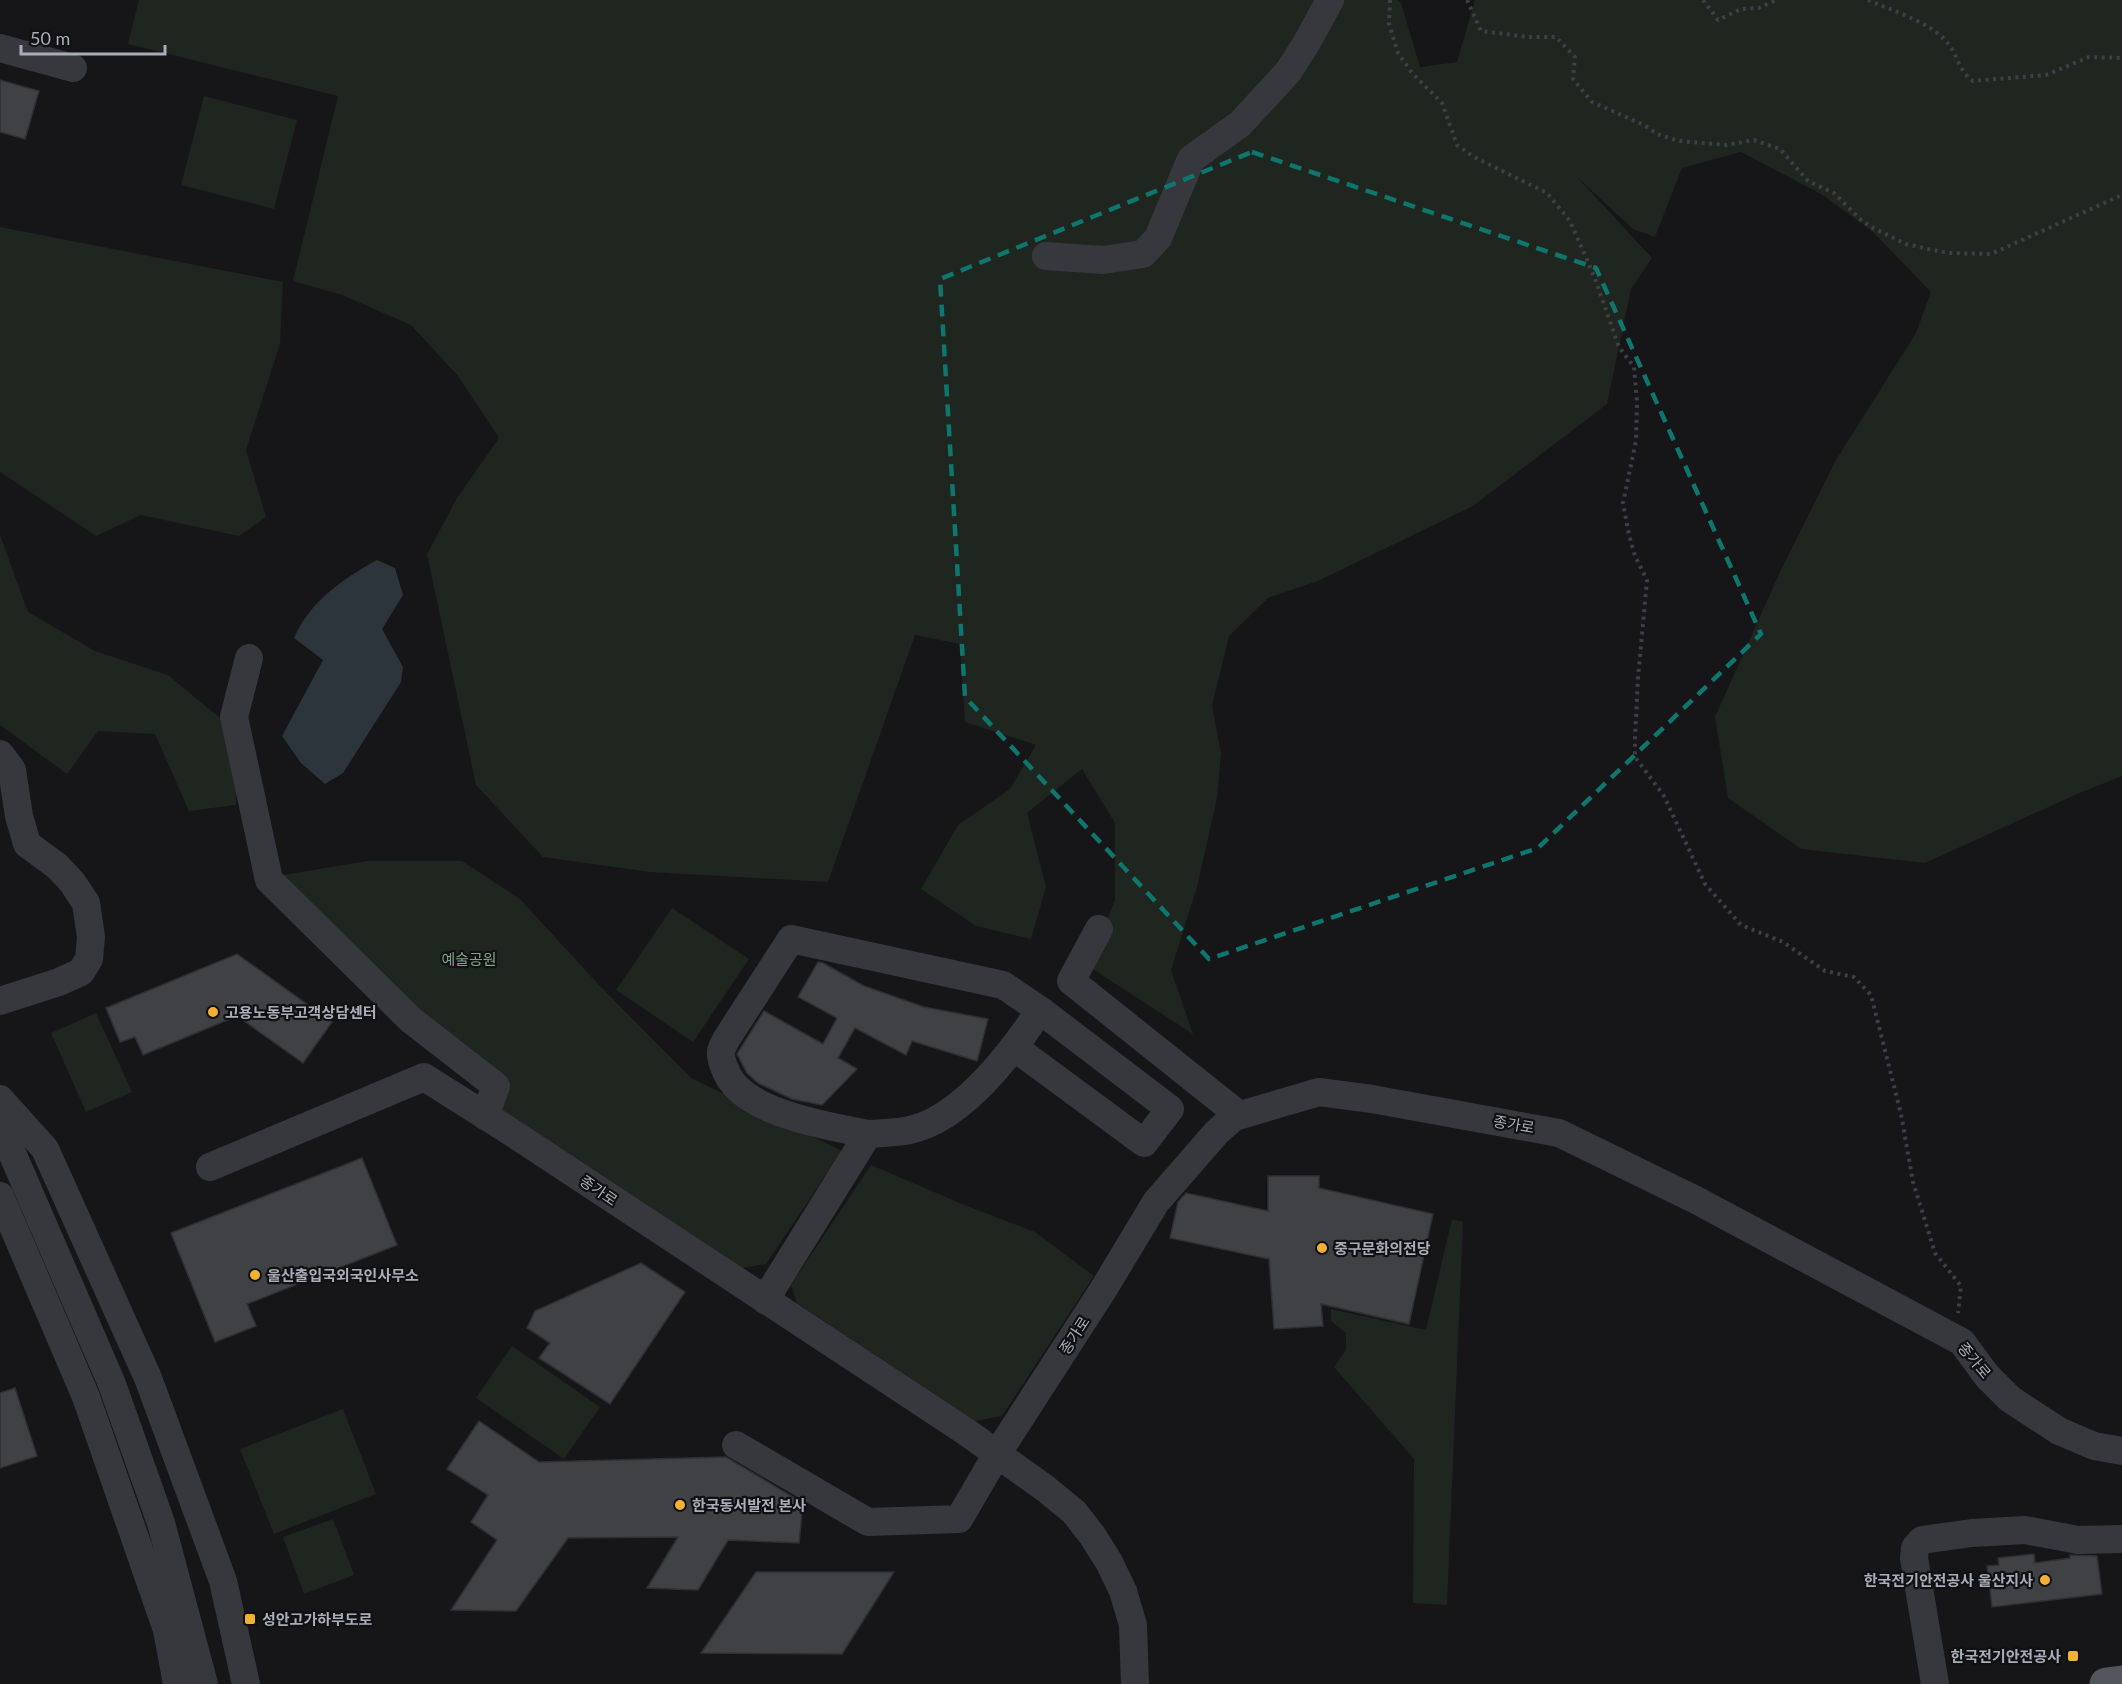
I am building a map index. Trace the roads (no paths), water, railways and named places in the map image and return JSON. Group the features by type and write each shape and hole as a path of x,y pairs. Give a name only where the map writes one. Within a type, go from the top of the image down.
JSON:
{"main road":[{"path":"2106,1684 2122,1682"}],"street":[{"path":"1046,256 1103,260 1143,254 1158,238 1191,159 1240,124 1288,72 1330,0"},
{"path":"0,48 73,68"},
{"path":"249,658 234,717 269,880 411,1020 496,1086 485,1116"},
{"path":"0,754 12,770 19,816 27,844 57,866 72,882 86,903 91,937 89,959 81,972 59,982 0,1001"},
{"path":"1100,929 1071,981 1239,1115"},
{"path":"1015,1048 1144,1143 1170,1109 1040,1010 1003,985 791,939 727,1038 721,1052 727,1077 736,1088 781,1114 868,1134 915,1129 937,1119 990,1077 1015,1048 1040,1010"},
{"name":"종가로","path":"210,1167 424,1077 965,1431 1074,1512 1092,1534 1123,1591 1133,1625 1135,1684"},
{"name":"종가로","path":"997,1454 1103,1290 1156,1202 1217,1132 1239,1115 1319,1092 1383,1101 1559,1133 1696,1200 1955,1338 1962,1342 1987,1376 2010,1399 2059,1431 2094,1446 2122,1451"},
{"path":"0,1099 45,1149 148,1378 223,1581 246,1684"},
{"path":"765,1300 868,1134"},
{"path":"5,1138 112,1384 160,1523 204,1684"},
{"path":"0,1196 86,1396 167,1630 177,1684"},
{"path":"736,1445 868,1522 959,1519 997,1454"},
{"path":"1935,1684 1914,1558 1915,1548 1922,1540 1972,1533 2025,1530 2078,1540 2122,1539"}],"place":[{"name":"고용노동부고객상담센터","path":"213,1012"},
{"name":"중구문화의전당","path":"1322,1248"},
{"name":"울산출입국외국인사무소","path":"255,1275"},
{"name":"한국동서발전 본사","path":"680,1505"},
{"name":"한국전기안전공사 울산지사","path":"2045,1580"},
{"name":"성안고가하부도로","path":"250,1619"},
{"name":"한국전기안전공사","path":"2073,1656"}],"park label":[{"name":"예술공원","path":"469,959"}]}
